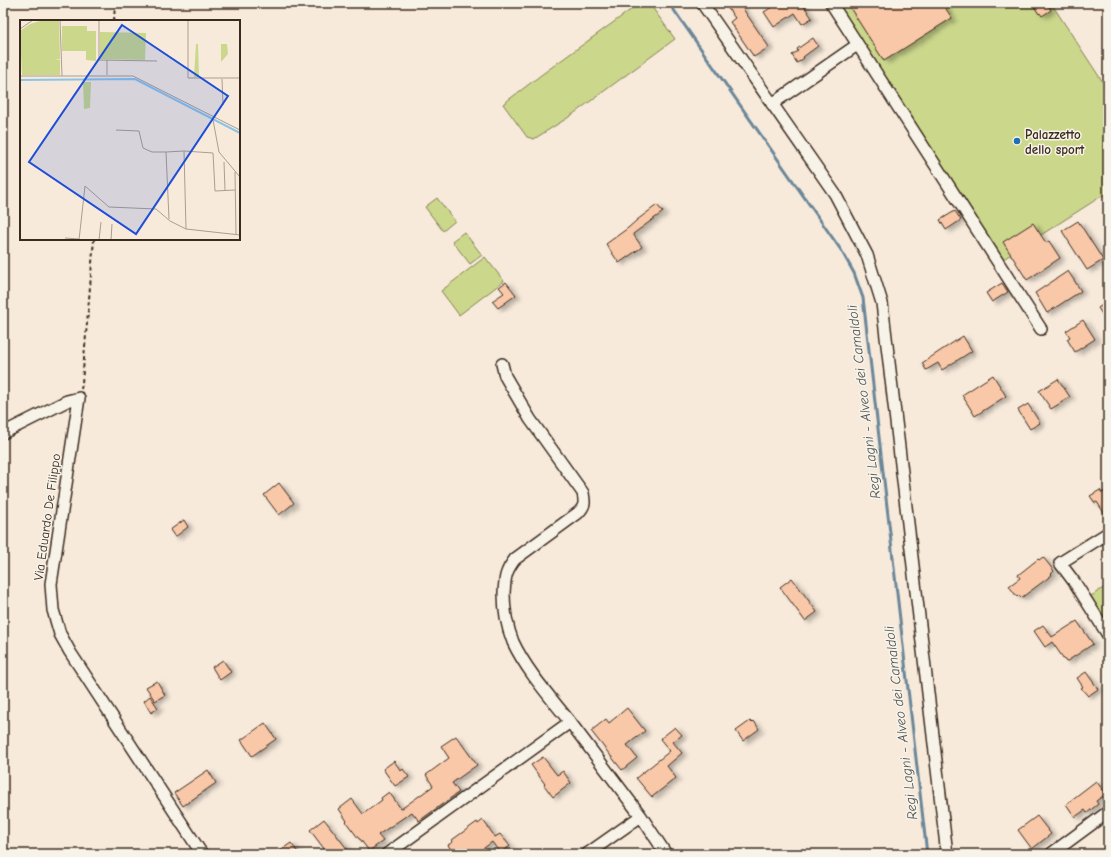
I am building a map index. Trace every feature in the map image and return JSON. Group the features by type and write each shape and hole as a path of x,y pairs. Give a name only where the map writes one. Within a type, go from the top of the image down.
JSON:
{"street":[{"path":"702,3 834,194 867,256 882,303 947,854"},
{"path":"830,3 1041,330"},
{"path":"772,104 857,45"},
{"path":"502,364 505,376 530,419 583,493 584,500 584,507 578,513 515,559 509,567 505,576 504,602 507,623 513,641 536,677 641,816 666,854"},
{"path":"3,432 67,401 79,398"},
{"name":"Via Eduardo De Filippo","path":"79,398 51,584 53,610 60,634 70,652 202,854"},
{"path":"1108,533 1060,563 1075,583 1108,635"},
{"path":"387,854 570,722"},
{"path":"1051,854 1108,812"},
{"path":"587,854 641,816"}],"path":[{"path":"114,20 115,3"},
{"path":"79,398 82,383 94,240"}],"green space":[{"path":"640,3 649,3 675,39 569,117 534,139 527,137 503,104"},
{"name":"Palazzetto dello sport","path":"836,3 1051,3 1108,90 1108,192 1002,260"},
{"path":"437,198 455,221 443,231 425,207"},
{"path":"464,232 482,255 470,264 452,241"},
{"path":"485,257 504,281 459,315 441,291"},
{"path":"1108,585 1108,619 1105,621 1091,596"}],"building":[{"path":"724,3 739,3 769,47 754,57 730,22 735,18"},
{"path":"778,3 802,3 812,18 802,24 795,13 774,27 764,12"},
{"path":"847,3 942,3 952,18 884,61"},
{"path":"1032,3 1047,3 1051,10 1042,16"},
{"path":"813,38 818,46 797,63 792,55 798,51 797,49"},
{"path":"657,205 663,212 633,234 642,247 619,263 606,244"},
{"path":"955,211 961,220 946,230 940,220"},
{"path":"1078,221 1103,260 1087,270 1062,231"},
{"path":"1033,223 1046,243 1049,241 1060,258 1027,280 1003,242"},
{"path":"1068,271 1081,291 1047,313 1035,293"},
{"path":"506,282 516,295 498,308 492,301 504,293 499,287"},
{"path":"1002,283 1008,292 992,302 986,293"},
{"path":"1108,301 1108,323 1098,308"},
{"path":"1083,320 1095,339 1075,352 1067,339 1070,337 1066,331"},
{"path":"963,336 972,351 942,370 938,363 926,370 922,363"},
{"path":"993,375 1006,396 975,416 962,395"},
{"path":"1058,379 1070,397 1051,409 1039,391"},
{"path":"1028,404 1040,423 1030,429 1018,410"},
{"path":"279,483 294,503 279,515 264,495"},
{"path":"1108,489 1108,519 1097,502 1095,503 1090,496 1100,490 1102,493"},
{"path":"184,520 188,527 175,537 170,530"},
{"path":"1043,557 1054,571 1051,574 1052,575 1021,598 1019,595 1017,597 1009,586 1020,578 1018,575 1038,559 1039,560"},
{"path":"792,578 817,612 805,621 780,587"},
{"path":"1077,621 1093,644 1066,662 1052,642 1045,647 1034,631 1043,625 1052,637"},
{"path":"223,660 231,672 220,680 212,667"},
{"path":"1086,672 1098,689 1088,696 1081,688 1083,687 1077,678"},
{"path":"157,681 165,695 155,701 146,687"},
{"path":"150,696 158,708 151,713 144,701"},
{"path":"627,708 645,731 627,745 637,758 622,770 591,731 606,719 609,723"},
{"path":"750,721 752,723 754,721 759,729 743,741 736,731"},
{"path":"265,723 276,739 252,756 241,740"},
{"path":"675,727 682,735 673,742 682,753 667,766 676,778 652,797 636,778 670,751 660,739"},
{"path":"456,736 477,765 452,783 459,792 419,821 412,812 378,835 383,841 369,851 346,822 347,821 339,809 352,799 363,814 382,800 381,798 389,792 401,809 433,786 426,775 449,758 441,746"},
{"path":"543,757 557,775 563,771 571,783 553,797 531,765"},
{"path":"394,761 401,771 403,769 409,777 395,786 383,769"},
{"path":"208,770 216,783 183,806 174,793"},
{"path":"1096,781 1106,794 1096,801 1098,804 1087,813 1085,810 1075,817 1066,804"},
{"path":"1037,816 1051,834 1032,849 1018,830"},
{"path":"324,819 351,854 328,854 310,830"},
{"path":"483,820 495,837 500,834 510,846 500,853 492,842 476,854 473,850 467,854 454,854 448,845 453,842 452,840 477,822 478,824"},
{"path":"291,843 299,854 275,854"}],"waterway":[{"name":"Regi Lagni - Alveo dei Camaldoli","path":"669,3 841,250 854,273 863,298 927,854"}],"place":[{"name":"Palazzetto dello sport","path":"1017,141"}]}
